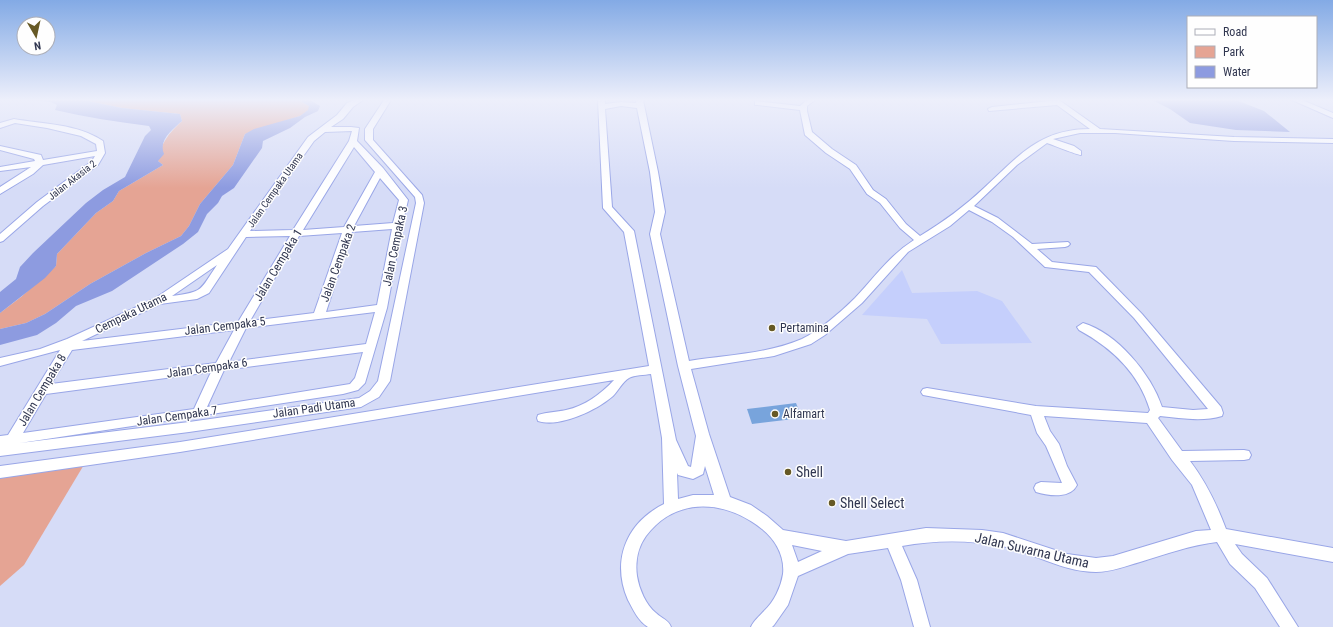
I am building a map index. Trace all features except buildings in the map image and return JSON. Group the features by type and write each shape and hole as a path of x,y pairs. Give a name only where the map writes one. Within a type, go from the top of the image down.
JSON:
{"street":[{"name":"Jalan Akasia 2","path":"0,238 40,204 86,171 95,163 101,153 100,143 94,137 62,129"},
{"name":"Jalan Cempaka 3","path":"322,130 346,129"},
{"name":"Jalan Cempaka 3","path":"354,387 361,380 382,308 397,226 404,200 380,170 353,141 357,133 355,129"},
{"name":"Jalan Padi Utama","path":"0,451 190,427 361,402 373,396 380,390 384,381 420,203 419,196 369,140 369,129"},
{"path":"603,129 608,208 629,231 669,438 671,506"},
{"path":"645,129 660,212 655,234 684,366 702,434 724,502"},
{"path":"807,129 808,133 829,151 853,167 870,192 883,201 903,226 920,241"},
{"name":"Jalan Cempaka Utama","path":"245,234 311,139 322,130"},
{"path":"684,366 774,352 807,341 849,309 905,250 947,224 986,191 1014,163 1047,140 1068,133 1098,131 1234,139 1333,141"},
{"path":"1047,140 1068,147 1078,153"},
{"name":"Jalan Cempaka 1","path":"198,413 219,366 353,141"},
{"path":"0,148 32,154 38,157 40,162"},
{"path":"0,169 101,153"},
{"path":"0,191 30,172 40,162"},
{"name":"Jalan Cempaka 2","path":"319,315 348,230 380,170"},
{"path":"928,392 1036,411 1154,415 1193,415 1217,413 1138,316 1092,269 1049,265 1030,247 995,220 967,206"},
{"path":"245,234 297,233 397,226"},
{"name":"Cempaka Utama","path":"0,362 69,344 158,301 231,251 245,234"},
{"path":"1030,247 1065,244"},
{"path":"158,301 197,296 205,291 231,251"},
{"name":"Jalan Cempaka 5","path":"69,344 382,308"},
{"path":"1083,327 1100,335 1113,346 1142,379 1154,397 1154,415 1177,456 1197,481 1209,504 1221,535 1241,566 1265,588 1290,627"},
{"name":"Jalan Cempaka 8","path":"6,440 43,390 69,344"},
{"name":"Jalan Cempaka 6","path":"43,390 371,347"},
{"path":"0,472 180,446 656,369"},
{"path":"543,418 568,416 581,411 613,390 626,374"},
{"name":"Jalan Cempaka 7","path":"6,440 198,413 354,387"},
{"path":"1036,411 1044,433 1052,444 1060,466 1070,485 1062,490 1041,488"},
{"path":"669,438 683,471 690,474 698,470 702,434"},
{"path":"1177,456 1244,455"},
{"path":"663,627 650,619 634,594 628,568 634,542 649,521 671,506 697,500 724,502 741,507 757,516 779,535 786,551 791,572 783,600 768,621 759,627"},
{"path":"779,535 802,541 846,548"},
{"name":"Jalan Suvarna Utama","path":"846,548 926,535 982,536 1003,540 1067,561 1096,565 1113,563 1196,538 1221,535 1333,555"},
{"path":"892,540 910,580 922,627"},
{"path":"791,572 846,548"}],"shaded area":[{"path":"902,270 912,293 977,291 1002,301 1032,343 941,344 927,319 862,315"}],"green space":[{"path":"259,129 245,134 233,165 200,204 189,226 181,236 146,253 90,284 45,314 26,323 0,329 0,313 21,297 56,266 57,254 96,213 113,201 119,191 163,165 158,161 159,155 163,144 173,130"},
{"path":"88,458 24,565 0,586 0,470"}],"water":[{"path":"173,129 167,135 163,144 164,154 158,161 163,165 119,191 113,201 96,213 57,254 56,266 45,278 0,313 0,292 16,279 20,267 86,203 103,190 125,177 145,136 151,130"},
{"path":"254,129 287,129 263,141 262,148 234,188 222,196 218,203 207,214 198,232 183,244 112,291 76,306 56,323 37,335 0,345 0,329 26,323 45,314 90,284 146,253 181,236 189,226 200,204 233,165 245,134"},
{"path":"1231,129 1287,129 1290,132"}],"place":[{"name":"Pertamina","path":"772,328"},
{"name":"Alfamart","path":"775,414"},
{"name":"Shell","path":"788,472"},
{"name":"Shell Select","path":"832,503"}]}
